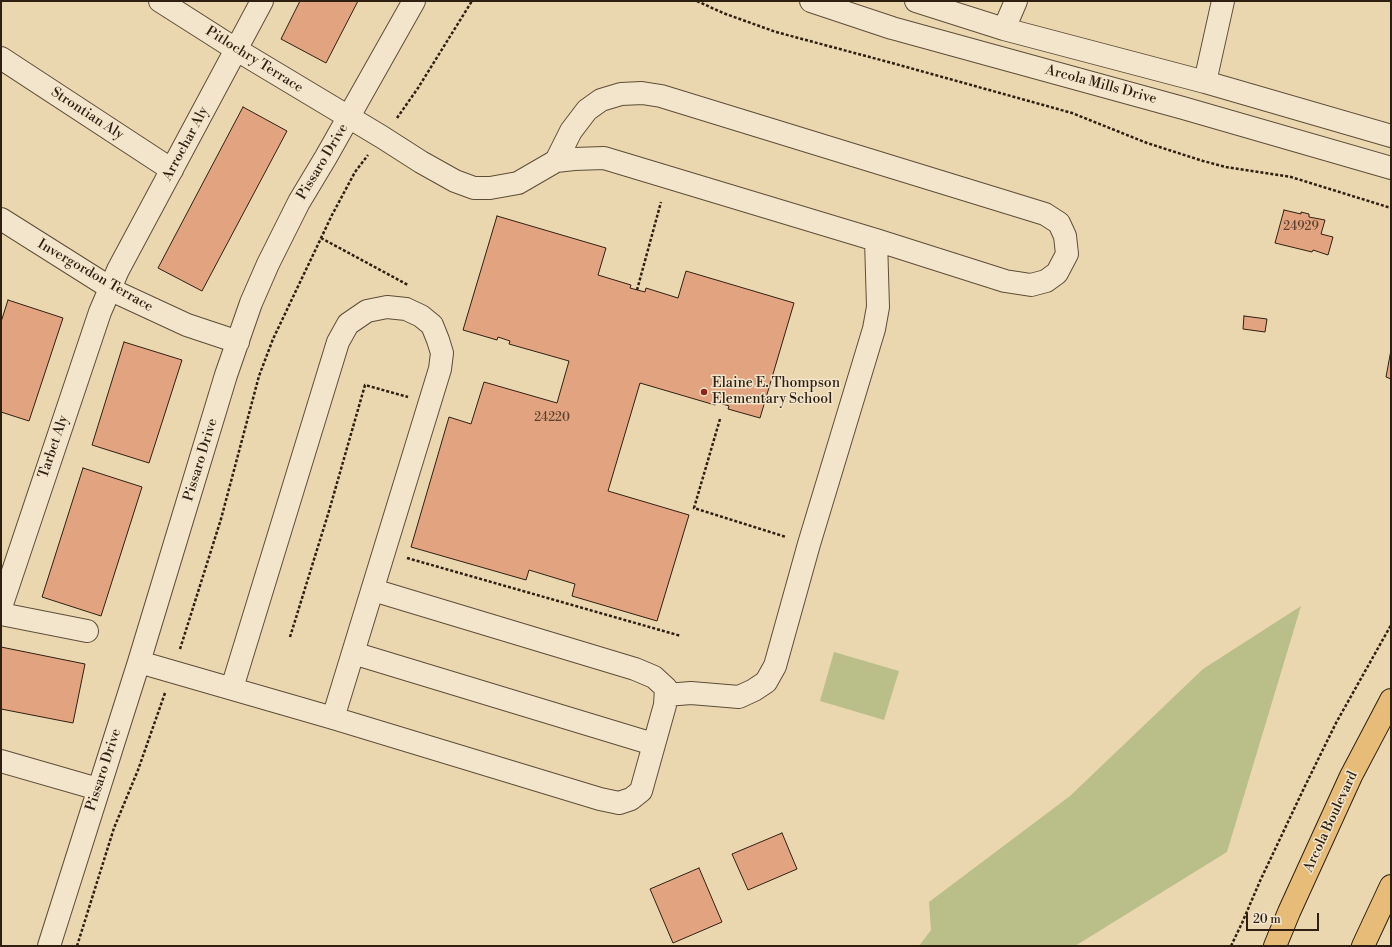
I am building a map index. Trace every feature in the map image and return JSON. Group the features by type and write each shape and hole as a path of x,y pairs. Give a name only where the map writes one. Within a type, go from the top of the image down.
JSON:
{"main road":[{"name":"Arcola Boulevard","path":"1275,946 1351,776 1391,700"},
{"path":"1363,946 1391,886"}],"street":[{"name":"Pitlochry Terrace","path":"160,1 237,50 421,162 455,181 474,188 490,188 518,183 556,161"},
{"name":"Arrochar Aly","path":"110,287 262,1"},
{"name":"Pissaro Drive","path":"49,946 98,789 140,662 226,376 251,303 268,264 299,202 349,118 414,1"},
{"name":"Arcola Mills Drive","path":"810,1 892,28 1183,108 1391,168"},
{"path":"916,1 1004,28 1205,82 1391,136"},
{"path":"1004,28 1016,1"},
{"path":"1205,82 1223,1"},
{"name":"Strontian Aly","path":"1,58 172,170"},
{"path":"642,93 661,96 1045,214 1059,223 1065,236 1068,254 1057,273 1046,281 1031,285 1005,281 876,240 604,158 556,161 571,131 587,110 602,100 621,94 642,93"},
{"name":"Invergordon Terrace","path":"1,219 110,287 139,303 187,326 238,342"},
{"path":"666,695 691,693 739,697 766,682 775,666 809,544 874,329 878,307 876,240"},
{"name":"Tarbet Aly","path":"1,607 94,327 110,287"},
{"path":"232,688 338,342 348,324 367,311 387,307 406,309 421,316 432,326 442,353 440,369 333,718"},
{"path":"140,662 333,718 600,799 619,803 631,799 641,790 665,705 666,688 654,678 635,669 373,590"},
{"path":"1,614 87,631"},
{"path":"353,653 653,744"},
{"path":"1,761 98,789"}],"path":[{"path":"78,946 114,828 138,770 183,641 221,519 260,376 273,339 321,238 355,172 406,107 472,1"},
{"path":"697,1 723,13 776,32 1072,113 1147,143 1203,161 1226,167 1291,177 1391,208"},
{"path":"637,290 661,202"},
{"path":"321,238 414,288"},
{"path":"290,637 329,511 365,385 430,404"},
{"path":"720,419 694,508 809,544"},
{"path":"404,557 681,636"},
{"path":"1231,946 1304,786 1336,723 1391,625"}],"green space":[{"path":"1301,606 1227,852 1075,946 919,946 931,930 929,902 1070,796 1203,669"},
{"path":"834,652 899,671 884,720 820,701"}],"building":[{"path":"300,1 358,1 326,63 281,39"},
{"path":"243,107 287,131 202,291 158,268"},
{"path":"1284,210 1301,214 1301,212 1309,214 1309,217 1325,220 1321,234 1333,237 1328,255 1313,250 1312,252 1275,243"},
{"name":"Elaine E. Thompson Elementary School","path":"497,216 606,248 598,275 631,285 630,288 645,292 646,288 678,298 686,271 794,303 760,418 728,409 729,406 716,402 715,405 640,383 608,491 689,515 657,621 572,596 575,584 529,570 526,580 411,547 449,417 471,424 484,382 557,403 569,361 509,344 510,341 498,337 497,340 463,330"},
{"path":"8,300 63,318 29,421 1,412 1,322"},
{"path":"1244,316 1267,319 1265,332 1243,329"},
{"path":"124,342 182,360 149,463 92,445"},
{"path":"1391,350 1391,379 1386,377"},
{"path":"83,468 142,487 101,616 42,597"},
{"path":"1,647 85,664 73,723 1,709"},
{"path":"782,833 797,869 748,890 732,854"},
{"path":"699,868 722,922 673,943 650,889"}],"place":[{"name":"Elaine E. Thompson Elementary School","path":"704,392"}]}
